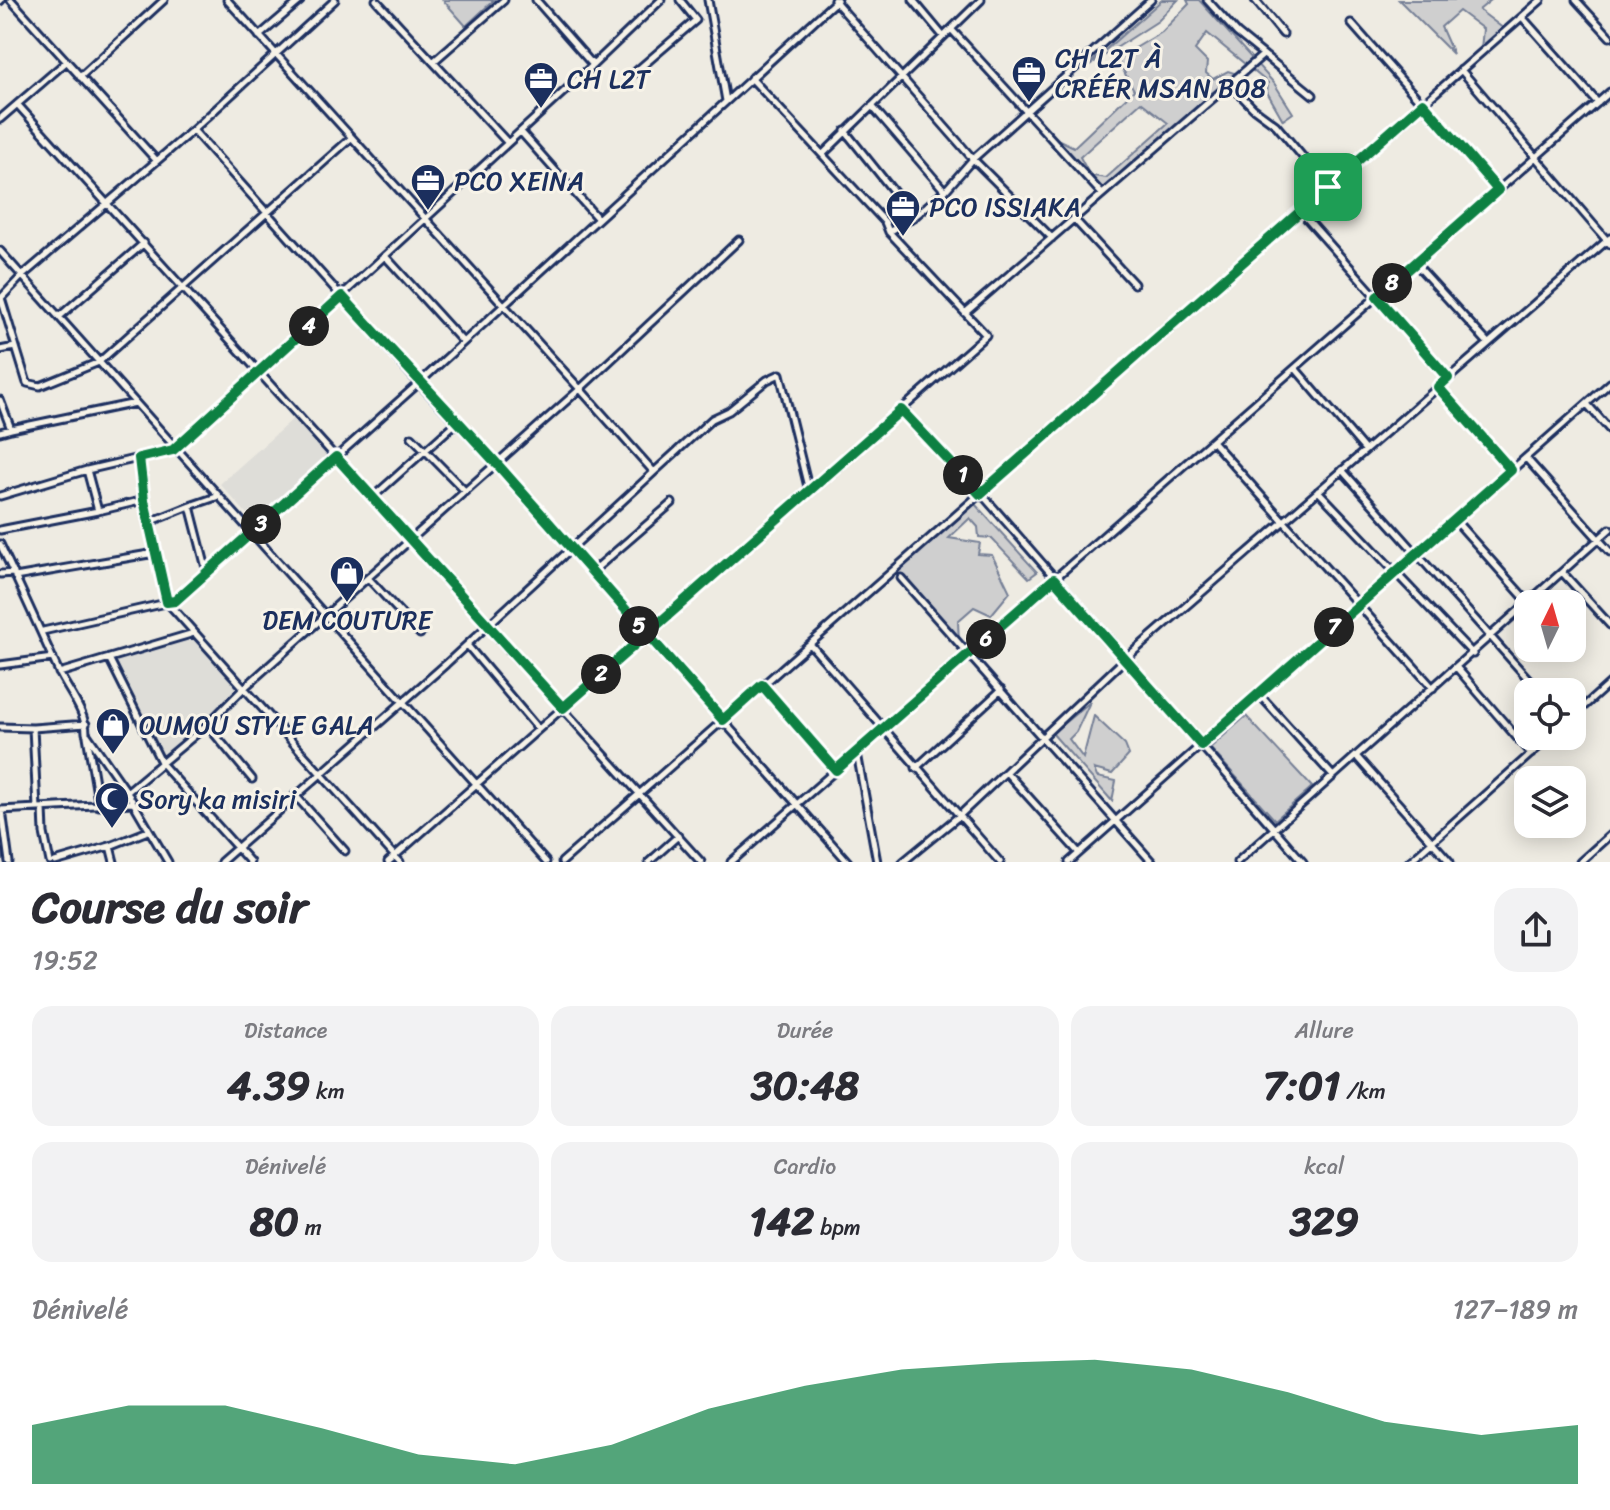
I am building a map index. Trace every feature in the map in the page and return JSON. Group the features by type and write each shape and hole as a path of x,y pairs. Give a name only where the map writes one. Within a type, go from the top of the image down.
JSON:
{"street":[{"path":"11,0 157,161"},
{"path":"80,77 164,0"},
{"path":"238,0 229,3 654,472"},
{"path":"335,0 193,130 0,298 27,383 40,386 99,362 350,139"},
{"path":"376,0 508,143"},
{"path":"433,62 504,0"},
{"path":"536,0 593,65"},
{"path":"0,496 176,447 661,0"},
{"path":"633,74 696,20 680,0"},
{"path":"708,0 726,101"},
{"path":"43,631 175,601 419,383 835,0 973,159 1052,238"},
{"path":"913,0 944,36"},
{"path":"823,154 981,0"},
{"path":"889,232 914,217 945,191 973,159 1151,0"},
{"path":"1207,0 1237,33 1313,95"},
{"path":"1255,0 1283,34"},
{"path":"562,862 1541,0"},
{"path":"1576,0 1610,37"},
{"path":"259,36 300,1"},
{"path":"1522,17 1598,103"},
{"path":"1351,23 1498,190"},
{"path":"951,29 1102,194"},
{"path":"965,313 1263,55"},
{"path":"0,119 66,62"},
{"path":"903,862 959,816 1125,659 1609,241 1461,70"},
{"path":"388,862 986,335 751,78"},
{"path":"1230,84 1253,108 1276,125 1328,187"},
{"path":"731,862 1610,92"},
{"path":"17,104 701,862"},
{"path":"872,106 945,191"},
{"path":"193,130 419,383 496,464 848,862"},
{"path":"845,131 914,217"},
{"path":"521,132 598,219"},
{"path":"1301,212 1448,378"},
{"path":"1074,219 1134,284"},
{"path":"127,792 207,725 244,688 580,389 739,240"},
{"path":"59,317 144,243"},
{"path":"0,251 546,862"},
{"path":"385,256 463,342"},
{"path":"1415,263 1488,343"},
{"path":"0,350 15,347"},
{"path":"1295,368 1365,450"},
{"path":"221,862 467,645 712,419 729,411 767,380 780,374 809,491"},
{"path":"1069,862 1610,383"},
{"path":"1438,387 1511,470"},
{"path":"0,400 11,429"},
{"path":"0,432 136,403"},
{"path":"1587,404 1610,430"},
{"path":"901,410 980,494 1303,862"},
{"path":"373,497 457,422"},
{"path":"412,437 465,491"},
{"path":"1212,441 1433,688"},
{"path":"139,458 144,500 167,602 400,862"},
{"path":"1526,458 1610,552"},
{"path":"87,470 98,511"},
{"path":"1342,470 1528,678"},
{"path":"1318,491 1473,654"},
{"path":"150,522 219,496"},
{"path":"0,530 144,500"},
{"path":"592,572 672,503"},
{"path":"190,506 207,572"},
{"path":"1455,520 1517,590"},
{"path":"1542,590 1610,529"},
{"path":"0,544 86,724 99,806"},
{"path":"0,574 14,575 155,553"},
{"path":"1562,572 1610,625"},
{"path":"368,578 420,634"},
{"path":"901,578 1152,862"},
{"path":"1237,862 1514,615"},
{"path":"59,673 194,633"},
{"path":"810,644 1000,862"},
{"path":"467,645 539,729"},
{"path":"0,665 53,658"},
{"path":"109,658 162,764 250,862"},
{"path":"1457,668 1531,754"},
{"path":"1586,704 1610,683"},
{"path":"762,685 836,770"},
{"path":"916,768 1001,690"},
{"path":"1259,694 1333,776"},
{"path":"0,727 86,724"},
{"path":"207,725 252,779"},
{"path":"33,728 40,808 52,862 110,846 148,831"},
{"path":"86,733 127,792 168,862"},
{"path":"1409,862 1535,750"},
{"path":"857,752 877,862"},
{"path":"1356,756 1450,862"},
{"path":"1006,772 1079,853"},
{"path":"295,795 345,851"},
{"path":"9,862 1,810 133,803"},
{"path":"1580,862 1610,835"},
{"path":"649,862 678,836"},
{"path":"110,846 114,862"}],"shaded area":[{"path":"443,0 494,0 466,26"},
{"path":"1162,0 1178,0 1158,21 1085,68"},
{"path":"1187,0 1199,0 1274,83 1293,113 1283,120 1267,92 1268,83 1207,33 1195,50 1207,62 1206,73 1213,79 1228,71 1243,76 1107,188 1088,184 1093,176 1106,178 1168,123 1141,102 1080,157 1088,172 1083,176 1054,148 1055,138 1074,147 1134,90 1117,59 1162,32 1189,4"},
{"path":"1399,0 1491,0 1479,10 1504,29 1481,49 1483,29 1459,11 1441,27 1453,54"},
{"path":"295,417 331,457 256,524 220,484"},
{"path":"974,503 1037,572 1029,578 991,538 979,537 978,527 970,518 949,538 980,543 978,554 992,555 1010,592 991,615 974,607 958,621 959,643 895,573"},
{"path":"193,634 243,689 162,762 112,659"},
{"path":"1090,702 1076,732 1069,739 1083,758 1094,716 1125,745 1129,755 1112,774 1094,769 1097,777 1116,781 1112,801 1052,733"},
{"path":"1246,716 1312,787 1275,820 1210,748"}],"place":[{"name":"CH L2T À CRÉÉR MSAN B08","path":"1029,104"},
{"name":"CH L2T","path":"541,110"},
{"name":"PCO XEINA","path":"428,212"},
{"name":"PCO ISSIAKA","path":"903,238"},
{"name":"DEM COUTURE","path":"347,604"},
{"name":"OUMOU STYLE GALA","path":"113,756"},
{"name":"Sory ka misiri","path":"112,830"}],"route":[{"path":"1328,187 980,494 901,410 855,450 647,634 563,708 336,457 175,601 167,602 144,500 139,458 173,450 342,296 496,464 571,549 592,572 647,634 723,720 762,685 836,770 1054,579 1201,745 1511,470 1438,387 1448,378 1377,297 1498,190 1423,103 1328,187"}]}
